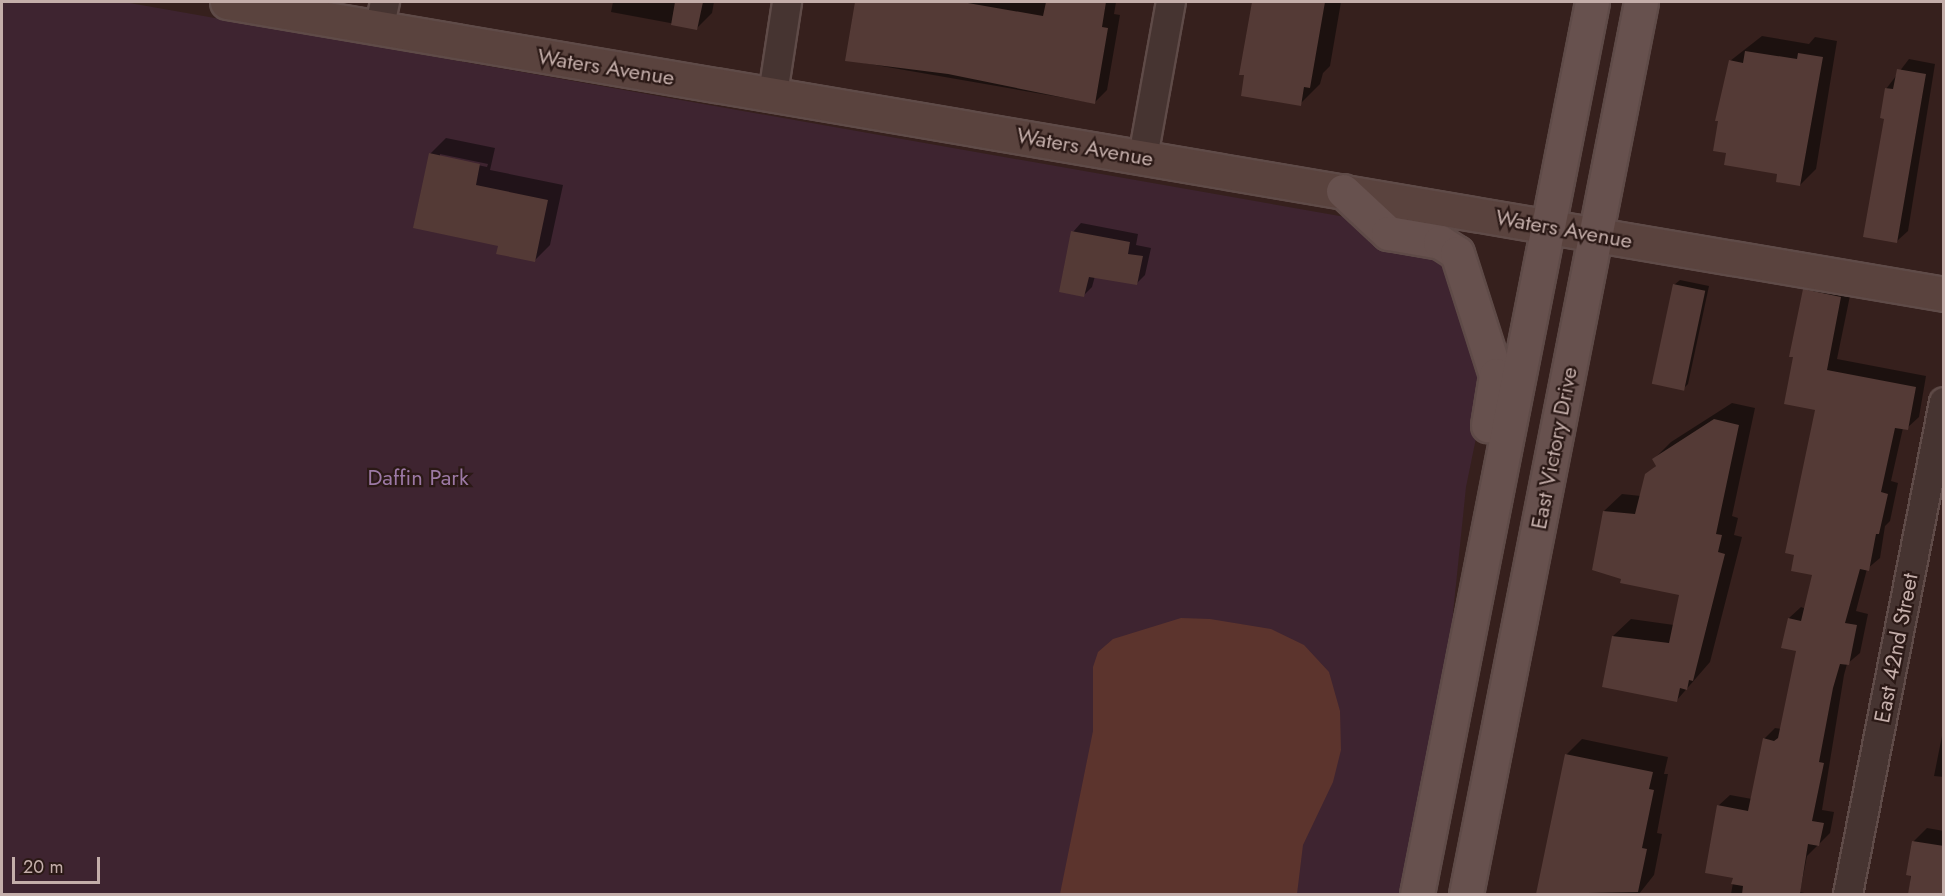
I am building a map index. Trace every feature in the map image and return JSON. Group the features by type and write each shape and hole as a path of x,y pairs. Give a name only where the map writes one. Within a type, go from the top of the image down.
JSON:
{"main road":[{"name":"Waters Avenue","path":"227,2 382,16 773,94 1944,294"},
{"path":"1417,894 1592,2"},
{"name":"East Victory Drive","path":"1466,894 1641,2"},
{"path":"1343,192 1388,233 1440,242 1457,253 1469,281 1496,375 1471,548 1472,613"}],"street":[{"path":"773,94 787,2"},
{"path":"1143,157 1171,2"},
{"name":"East 42nd Street","path":"1848,894 1944,402"}],"green space":[{"name":"Daffin Park","path":"2,2 124,2 1351,218 1451,263 1485,378 1483,404 1466,487 1448,662 1401,894 2,894"}],"shaded area":[{"path":"1181,618 1210,619 1271,629 1304,645 1329,672 1340,711 1341,750 1333,782 1303,845 1297,894 1060,894 1093,731 1093,667 1098,652 1113,639"}],"building":[{"path":"675,2 703,2 697,30 671,25"},
{"path":"855,2 962,2 1043,16 1046,2 1106,2 1102,27 1108,28 1095,104 948,74 845,61"},
{"path":"1252,2 1325,2 1310,88 1304,87 1301,106 1241,96 1244,75 1239,75"},
{"path":"1745,51 1797,59 1798,53 1823,57 1800,186 1776,182 1777,174 1724,165 1726,153 1713,151 1718,121 1715,121 1729,60 1743,63"},
{"path":"1897,69 1926,74 1897,243 1863,237 1884,119 1880,118 1885,88 1893,89"},
{"path":"429,153 480,164 476,185 548,200 535,262 496,254 498,246 413,228"},
{"path":"1071,231 1130,242 1128,254 1143,256 1137,285 1089,277 1084,297 1059,292"},
{"path":"1673,284 1705,291 1684,391 1652,384"},
{"path":"1803,289 1841,297 1827,370 1916,387 1908,430 1895,428 1881,492 1888,494 1879,534 1876,534 1869,571 1860,569 1845,623 1857,625 1849,665 1840,664 1833,688 1819,762 1824,763 1812,821 1824,823 1819,846 1808,844 1800,894 1742,894 1743,886 1731,884 1733,878 1705,873 1717,805 1748,811 1763,738 1774,741 1778,738 1796,651 1781,648 1788,618 1801,621 1812,575 1791,571 1794,555 1785,553 1815,410 1784,404 1793,357 1789,357"},
{"path":"1714,419 1739,425 1716,534 1722,535 1718,552 1725,554 1693,681 1689,680 1687,690 1680,688 1677,702 1602,687 1612,636 1669,643 1679,595 1620,583 1621,579 1592,570 1603,511 1635,514 1645,474 1656,466 1652,459"},
{"path":"1565,754 1653,772 1649,789 1654,790 1642,848 1647,849 1638,892 1536,894"},
{"path":"1912,841 1944,846 1944,894 1908,894 1911,876 1906,875"}]}
